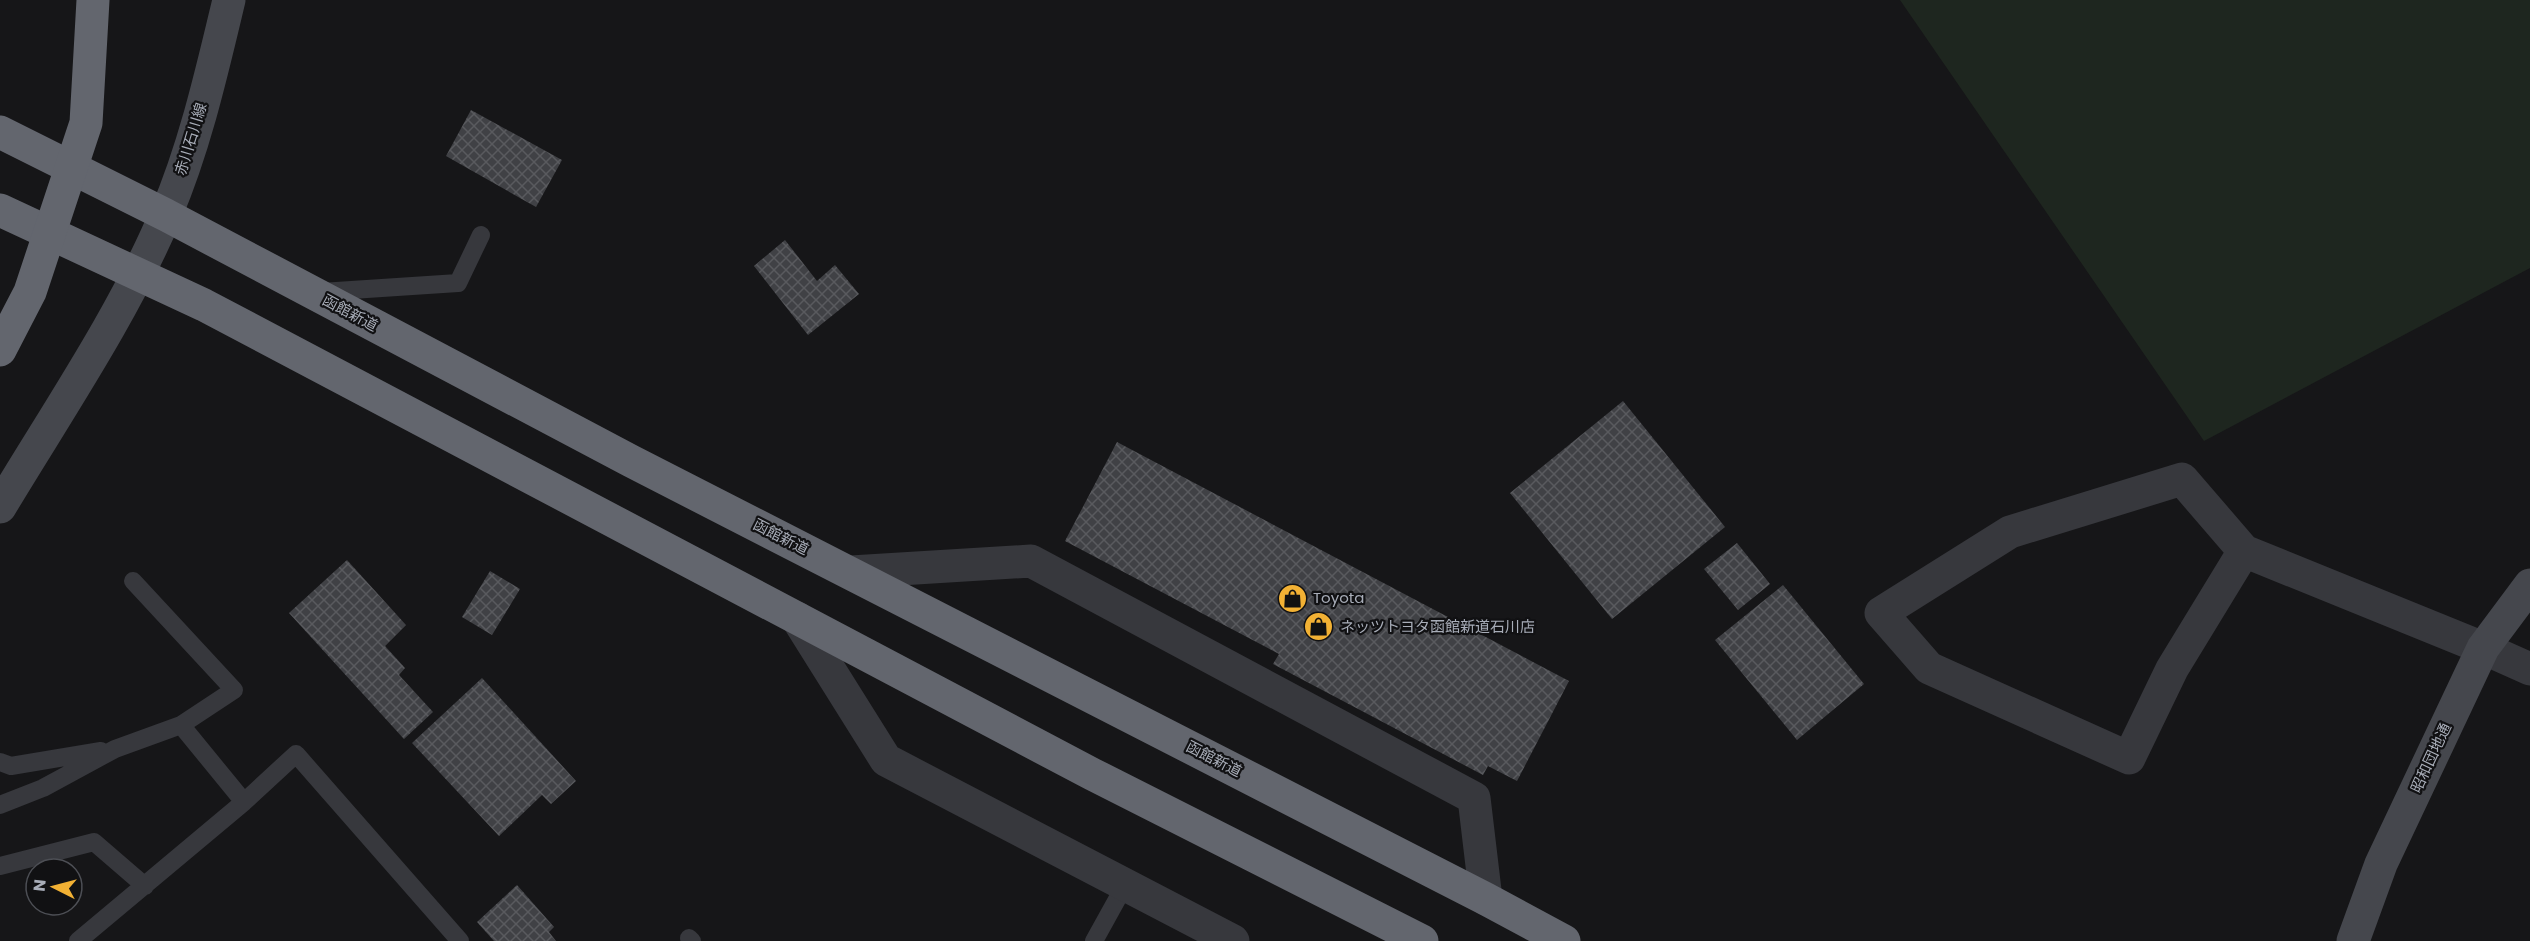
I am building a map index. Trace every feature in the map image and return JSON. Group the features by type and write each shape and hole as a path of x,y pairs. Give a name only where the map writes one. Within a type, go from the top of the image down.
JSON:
{"highway":[{"path":"0,350 30,292 86,123 93,0"},
{"name":"函館新道","path":"0,132 166,215 631,461 1486,899 1563,941"},
{"path":"0,210 204,305 1092,774 1422,941"}],"street":[{"name":"赤川石川線","path":"0,507 110,323 166,215 193,134 229,0"},
{"path":"2244,551 2172,669 2128,758 1929,668 1881,613 2010,532 2182,479 2244,551 2484,648 2530,669"},
{"path":"850,572 1031,561 1474,798 1486,899"},
{"name":"昭和団地通","path":"2353,941 2381,864 2484,648 2530,585"},
{"path":"796,618 886,760 1233,941"}],"lane":[{"path":"313,293 458,283 481,235"},
{"path":"0,805 44,788 115,749 181,725 234,690 133,581"},
{"path":"181,725 244,802"},
{"path":"0,762 11,766 115,749"},
{"path":"78,941 244,802 296,754 460,941"},
{"path":"0,866 94,842 145,886"},
{"path":"1094,941 1125,885"}],"shaded area":[{"path":"1900,0 2530,0 2530,268 2204,441"}],"building":[{"path":"471,110 562,160 536,207 446,156"},
{"path":"785,240 817,281 835,265 859,294 808,335 754,266"},
{"path":"1623,401 1725,527 1612,619 1510,493"},
{"name":"Toyota","path":"1117,442 1569,681 1517,781 1488,766 1483,775 1273,664 1279,654 1065,541"},
{"path":"1737,543 1770,584 1738,610 1704,569"},
{"path":"347,560 406,625 385,646 405,668 399,675 433,712 404,739 289,613"},
{"path":"490,571 520,589 492,635 462,617"},
{"path":"1783,585 1864,684 1797,740 1715,640"},
{"path":"482,678 576,781 551,804 542,795 499,836 412,743"},
{"path":"517,885 554,927 549,932 556,941 494,941 477,922"}],"place":[{"name":"Toyota","path":"1292,598"},
{"name":"ネッツトヨタ函館新道石川店","path":"1319,627"}]}
